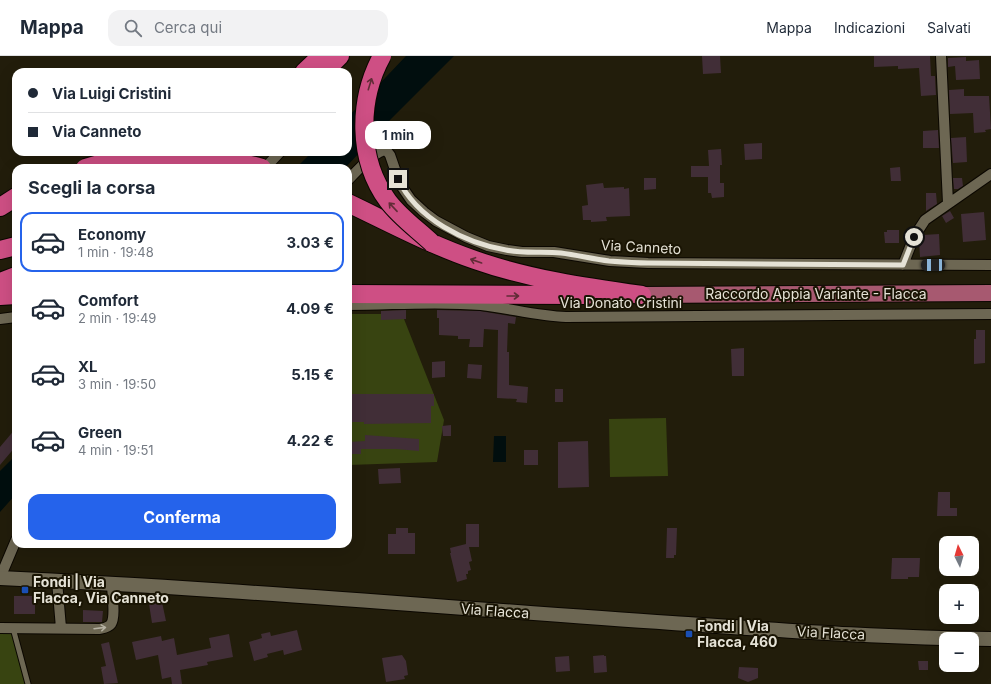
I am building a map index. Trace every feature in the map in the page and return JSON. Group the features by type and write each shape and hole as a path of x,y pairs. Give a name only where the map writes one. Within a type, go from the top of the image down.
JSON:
{"highway":[{"path":"308,68 321,56"},
{"path":"328,68 340,56"},
{"path":"382,56 370,82 365,108 364,129 371,169 392,206 432,243"},
{"path":"104,164 132,158 160,156"},
{"path":"194,156 244,164"},
{"path":"192,164 204,156"},
{"path":"227,164 236,156"},
{"path":"0,207 12,200"},
{"path":"352,205 432,243 541,287"},
{"path":"0,250 12,247"},
{"path":"0,282 12,278"},
{"path":"352,294 541,287 588,287 642,295"},
{"path":"0,296 12,295"}],"main road":[{"name":"Raccordo Appia Variante - Flacca","path":"642,295 991,293"},
{"name":"Via Flacca","path":"0,578 112,584 845,634 991,639"}],"street":[{"path":"941,56 948,203"},
{"name":"Via Canneto","path":"352,176 380,151 386,150 390,155 398,179 404,190 411,200 424,212 441,225 460,235 488,246 506,250 554,252 610,261 648,263 991,265"},
{"path":"268,164 276,156"},
{"path":"903,265 914,237 920,226 928,217 991,174"},
{"name":"Via Donato Cristini","path":"352,305 471,304 547,316 573,318 991,314"},
{"path":"0,319 12,318"},
{"path":"0,578 13,548"},
{"path":"57,581 62,628"},
{"path":"0,628 99,628 110,626 113,616 112,584"}],"lane":[{"path":"13,628 28,684"}],"green space":[{"path":"352,314 402,314 444,420 437,462 352,465"},
{"path":"666,418 668,476 610,477 609,419"},
{"path":"0,630 11,630 26,684 0,684"}],"shaded area":[{"path":"406,56 454,56 349,164 300,164 308,156 352,156 352,113"},
{"path":"494,436 506,436 506,462 493,462"},
{"path":"12,459 12,498 0,512 0,471"}],"building":[{"path":"702,56 720,56 721,73 703,74"},
{"path":"874,56 930,56 931,76 935,76 936,95 921,96 919,68 898,69 898,66 874,67"},
{"path":"966,57 966,61 979,60 980,79 956,80 955,66 948,67 948,58"},
{"path":"964,89 964,96 989,96 991,129 985,130 986,132 974,133 973,113 950,114 949,90"},
{"path":"938,130 939,148 923,148 923,131"},
{"path":"966,137 967,162 953,163 951,138"},
{"path":"762,143 762,159 745,160 744,144"},
{"path":"721,149 722,165 720,165 720,183 724,183 724,197 712,198 711,193 708,193 708,177 691,177 691,166 709,166 708,150"},
{"path":"900,167 901,181 891,181 890,168"},
{"path":"644,178 656,178 656,189 644,190"},
{"path":"953,178 962,178 963,186 958,189 954,189"},
{"path":"603,183 604,188 629,188 630,216 606,217 607,221 591,222 591,220 583,220 582,206 588,205 586,185"},
{"path":"926,193 936,193 937,204 926,211"},
{"path":"950,211 954,218 946,223 942,216"},
{"path":"984,212 986,240 963,242 961,214"},
{"path":"887,230 899,230 899,243 885,243 884,232 887,232"},
{"path":"939,234 940,255 920,257 919,241 923,235"},
{"path":"406,310 406,319 381,320 381,311"},
{"path":"437,310 480,311 516,317 515,324 508,323 507,352 509,352 509,385 528,387 527,403 516,402 517,399 497,398 498,330 484,329 483,347 469,347 470,339 458,339 458,336 439,335 439,318 437,318"},
{"path":"976,330 985,330 985,363 974,364 974,339 976,339"},
{"path":"744,348 744,376 732,376 731,349"},
{"path":"445,361 445,377 432,378 432,362"},
{"path":"468,364 482,365 481,379 467,378"},
{"path":"555,389 563,389 563,402 555,402"},
{"path":"352,394 434,394 434,406 431,406 431,423 364,424 364,422 352,422"},
{"path":"451,425 451,436 443,436 442,426"},
{"path":"12,433 12,451 0,465 0,447"},
{"path":"365,435 419,439 419,451 396,449 361,449 361,454 352,454 352,442 365,441"},
{"path":"588,441 589,487 558,488 558,442"},
{"path":"524,450 538,450 538,465 524,465"},
{"path":"400,468 401,483 379,484 378,469"},
{"path":"938,492 950,492 950,508 957,508 957,516 937,516"},
{"path":"466,524 479,524 479,547 469,547 472,561 469,562 471,570 468,571 468,574 466,574 467,579 457,582 450,548 466,544"},
{"path":"396,528 408,528 408,533 415,533 415,554 388,554 388,534 396,534"},
{"path":"667,528 677,528 676,555 674,555 674,558 666,558"},
{"path":"892,558 920,558 919,577 908,577 908,579 891,579"},
{"path":"14,596 35,596 35,614 14,614"},
{"path":"162,602 166,621 152,623 149,604"},
{"path":"83,610 103,611 102,622 83,622"},
{"path":"297,630 302,650 284,655 283,650 267,654 268,657 254,661 249,642 262,638 261,634 270,632 271,636"},
{"path":"229,634 233,657 207,662 208,665 180,670 182,684 172,684 171,677 162,679 158,655 136,660 132,642 161,636 162,641 174,638 177,655 211,648 209,638"},
{"path":"109,642 118,683 104,684 101,667 106,666 101,644"},
{"path":"402,655 406,661 408,675 404,676 405,679 386,682 382,658"},
{"path":"569,656 570,671 556,672 555,657"},
{"path":"593,656 606,656 607,672 594,673"},
{"path":"918,661 928,661 928,670 919,670"},
{"path":"739,667 758,668 758,678 748,682 738,678"}],"place":[{"name":"Fondi | Via Flacca, Via Canneto","path":"25,590"},
{"name":"Fondi | Via Flacca, 460","path":"689,634"}],"route":[{"path":"398,179 411,200 436,221 460,235 482,244 513,251 554,252 610,261 648,263 903,265 914,237"}]}
